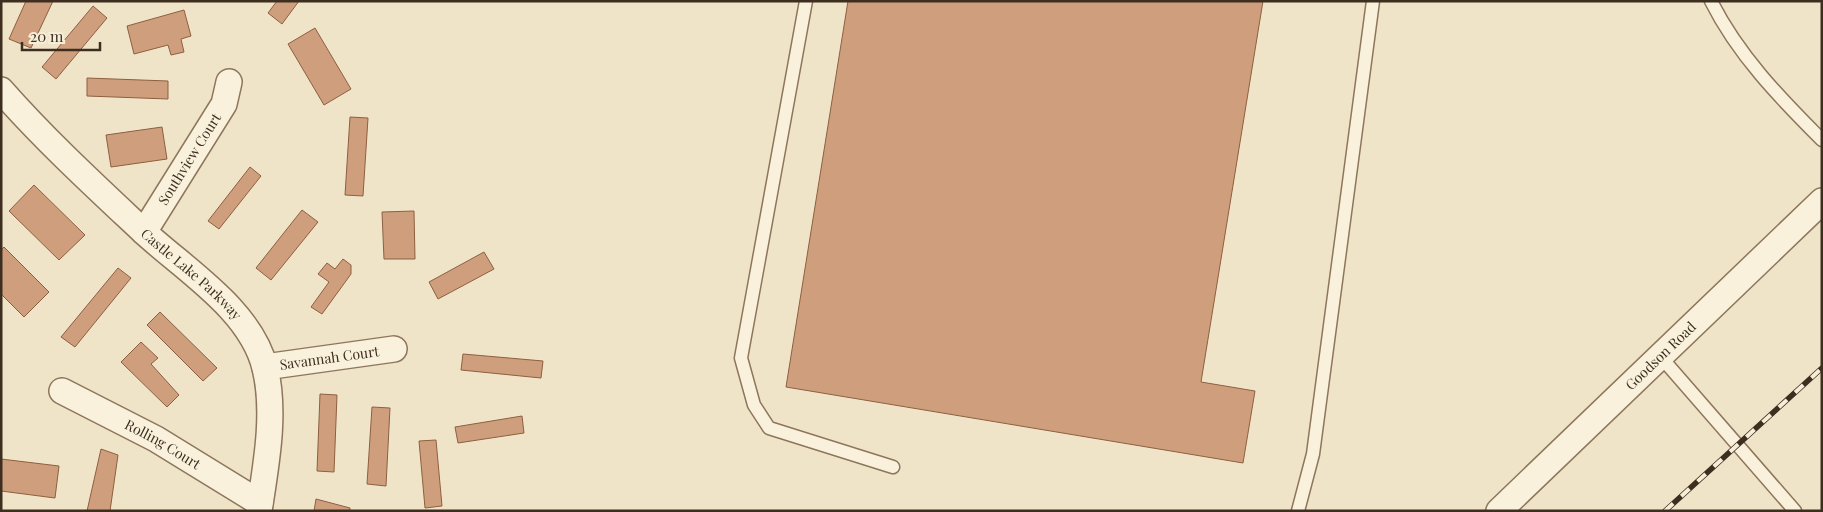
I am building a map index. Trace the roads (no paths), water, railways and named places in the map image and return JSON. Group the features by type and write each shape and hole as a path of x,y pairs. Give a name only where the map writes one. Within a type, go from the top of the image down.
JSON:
{"street":[{"name":"Southview Court","path":"144,232 224,104 229,82"},
{"name":"Castle Lake Parkway","path":"1,90 24,117 144,232 236,313 253,337 265,367 271,411 260,507"},
{"name":"Goodson Road","path":"1499,511 1822,201"},
{"name":"Savannah Court","path":"265,367 394,349"},
{"name":"Rolling Court","path":"62,391 156,438 260,507"}],"lane":[{"path":"806,1 740,358 754,405 769,428 893,467"},
{"path":"1298,511 1313,454 1374,1"},
{"path":"1711,1 1744,55 1780,98 1822,140"},
{"path":"1660,356 1795,511"}],"railway":[{"path":"1665,511 1822,368"}]}
